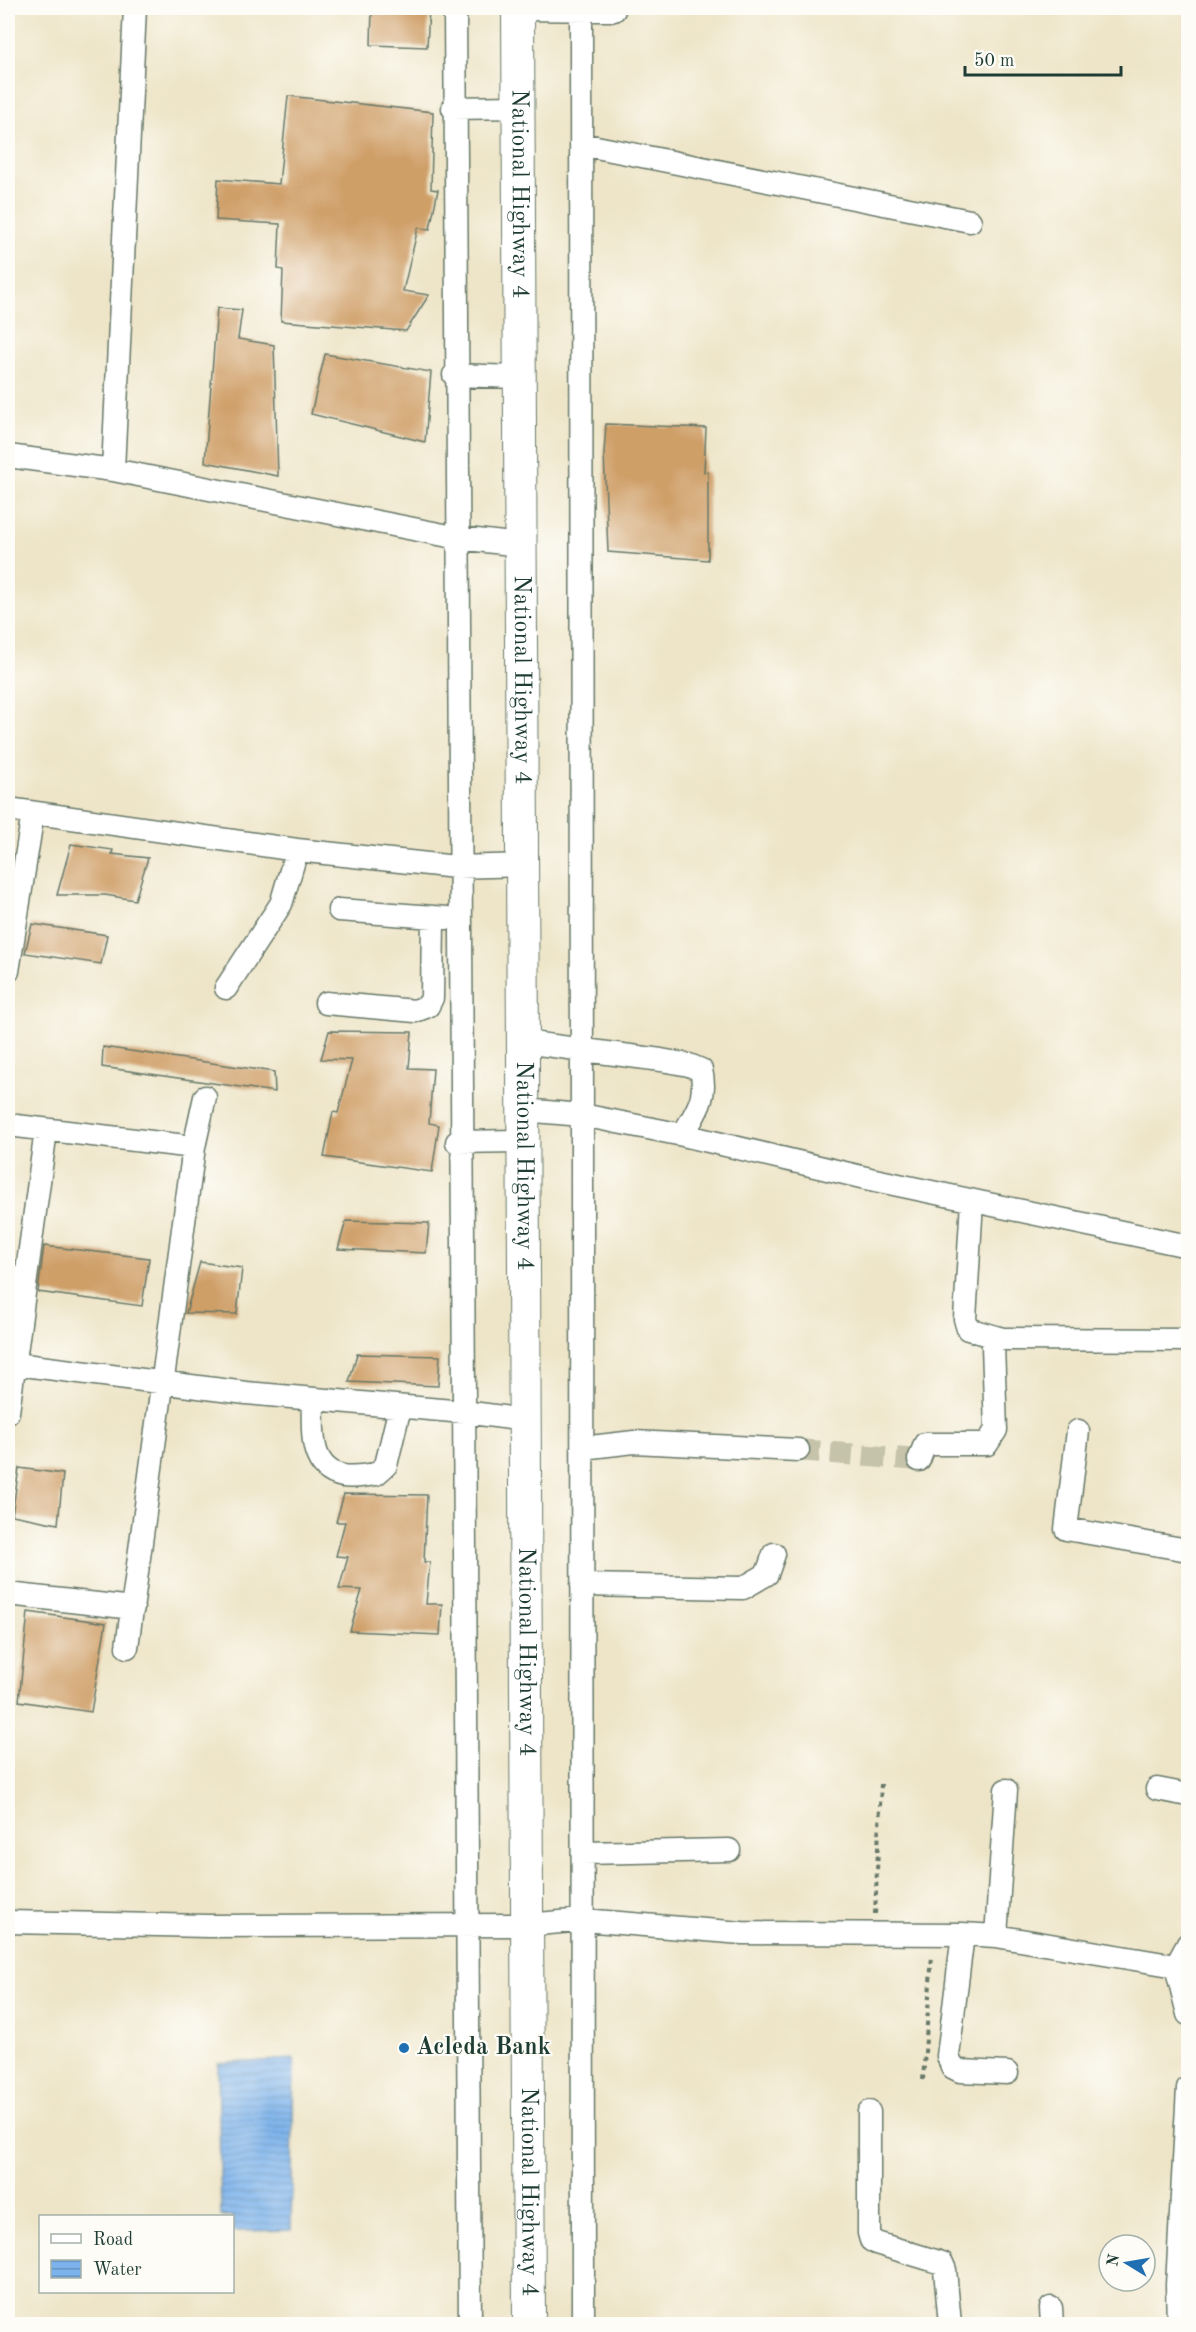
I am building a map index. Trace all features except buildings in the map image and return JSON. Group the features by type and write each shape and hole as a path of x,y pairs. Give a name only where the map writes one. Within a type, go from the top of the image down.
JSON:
{"highway":[{"name":"National Highway 4","path":"518,8 529,2325"}],"street":[{"path":"113,470 135,8"},
{"path":"455,8 461,918 460,1142 470,2325"},
{"path":"518,8 614,10"},
{"path":"581,9 583,2325"},
{"path":"454,108 518,107"},
{"path":"581,144 970,221"},
{"path":"456,375 520,377"},
{"path":"8,456 113,470 459,537 520,545"},
{"path":"8,809 297,850 460,867 522,865"},
{"path":"8,971 33,813"},
{"path":"226,988 281,904 297,850"},
{"path":"339,910 433,918 461,918"},
{"path":"326,1003 415,1011 428,1006 432,998 433,918"},
{"path":"523,1042 662,1059 701,1070 705,1084 702,1101 683,1135"},
{"path":"127,1647 194,1147 205,1097"},
{"path":"523,1110 582,1115 683,1135 870,1179 1188,1246"},
{"path":"8,1125 194,1147"},
{"path":"8,1412 11,1363 46,1130"},
{"path":"460,1142 523,1141"},
{"path":"972,1200 965,1319 968,1329 1003,1339 1188,1340"},
{"path":"919,1460 925,1444 987,1444 996,1430 993,1346 996,1341 1003,1339"},
{"path":"11,1363 163,1383 525,1420"},
{"path":"313,1399 312,1442 324,1467 343,1476 376,1474 386,1465 400,1407"},
{"path":"1078,1431 1066,1529 1188,1550"},
{"path":"582,1448 634,1442 798,1450"},
{"path":"582,1586 743,1588 767,1574 774,1554"},
{"path":"8,1594 133,1608"},
{"path":"1157,1789 1188,1795"},
{"path":"996,1936 1006,1790"},
{"path":"583,1853 729,1850"},
{"path":"8,1922 209,1926 527,1925 583,1920 742,1933 963,1934 996,1936 1176,1966"},
{"path":"963,1934 948,2056 952,2067 960,2070 1007,2073"},
{"path":"1188,1944 1176,1966 1188,2014"},
{"path":"1178,2325 1177,2285 1188,2088"},
{"path":"869,2112 869,2233 876,2243 942,2263 945,2270 950,2325"}],"path":[{"path":"874,1932 882,1784"},
{"path":"923,2080 933,1933"}],"water":[{"path":"294,2059 291,2230 234,2231 234,2215 221,2215 218,2064"}],"tunnel":[{"path":"798,1450 919,1460"}],"place":[{"name":"Acleda Bank","path":"404,2048"}]}
